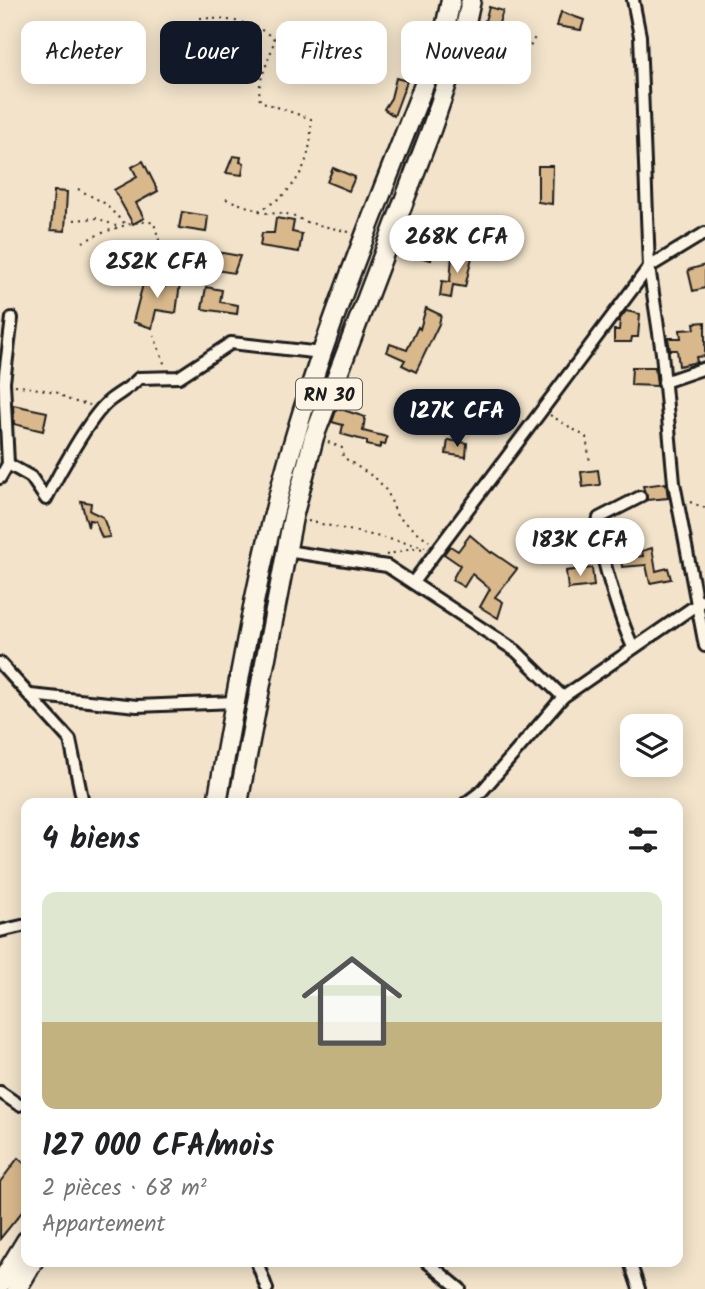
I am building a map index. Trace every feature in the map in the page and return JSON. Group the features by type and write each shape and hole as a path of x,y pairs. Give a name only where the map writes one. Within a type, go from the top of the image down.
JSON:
{"main road":[{"name":"RN 30","path":"218,798 235,702 296,432 322,353 444,33 451,0"},
{"name":"RN 30","path":"466,21 471,0"},
{"name":"RN 30","path":"239,798 293,517 314,437 447,84"},
{"path":"0,1284 21,1249"},
{"path":"17,1289 30,1267"}],"street":[{"path":"633,0 640,36 649,267 676,498 700,601 705,646"},
{"path":"414,581 649,267 705,233"},
{"path":"0,478 8,464 4,382 12,318"},
{"path":"8,464 31,477 46,499 64,464 103,408 139,378 173,379 231,343 322,353"},
{"path":"664,382 705,368"},
{"path":"633,647 601,548 597,524 599,518 640,496"},
{"path":"286,551 387,566 414,581 516,650 564,697"},
{"path":"473,798 482,791 564,697 700,601"},
{"path":"0,663 71,740 82,798"},
{"path":"30,695 137,706 235,702"},
{"path":"0,931 21,926"},
{"path":"0,1092 19,1105"},
{"path":"259,1267 267,1289"},
{"path":"433,1267 460,1289"},
{"path":"631,1267 639,1289"}],"path":[{"path":"200,18 242,22 274,39 258,91 260,101 311,119 312,135 305,167 291,190 258,211"},
{"path":"531,45 536,35"},
{"path":"78,189 104,203 127,226"},
{"path":"226,199 258,211 287,214 310,223 368,236"},
{"path":"74,220 97,218 117,227"},
{"path":"83,242 117,227 148,220 154,223 159,240 154,272"},
{"path":"155,335 164,366 191,369"},
{"path":"4,382 56,392 71,401 103,408"},
{"path":"541,408 586,437 590,462"},
{"path":"314,437 342,448 344,457 378,480 388,493 397,516 426,536 437,550"},
{"path":"676,498 705,508"},
{"path":"293,517 437,550"},
{"path":"362,562 412,548 437,550"}],"building":[{"path":"489,7 503,11 500,21 485,21"},
{"path":"561,12 584,20 581,30 557,26"},
{"path":"396,78 401,79 401,84 406,84 394,116 384,109 391,98"},
{"path":"233,156 241,157 240,162 244,163 242,175 226,173"},
{"path":"143,161 158,191 136,203 144,218 133,224 114,190 137,177 132,167"},
{"path":"538,166 553,166 552,204 538,202"},
{"path":"333,168 355,177 349,191 327,182"},
{"path":"54,191 67,192 65,231 51,230"},
{"path":"182,212 208,216 206,232 179,228"},
{"path":"276,218 294,221 292,232 302,234 299,252 260,246 262,233 274,233"},
{"path":"425,219 441,223 431,260 415,256"},
{"path":"217,252 240,256 234,273 215,270"},
{"path":"452,255 472,257 465,287 453,285 451,298 440,296 442,281 450,282"},
{"path":"705,265 705,288 693,291 688,270"},
{"path":"167,274 181,276 176,313 156,310 152,328 133,322 143,284 165,287"},
{"path":"206,287 222,290 220,302 238,305 237,314 202,309"},
{"path":"426,308 441,315 416,372 402,365 405,360 387,352 390,344 407,350 418,327 420,329"},
{"path":"626,311 640,314 638,337 632,337 631,342 614,342 614,330 619,330 620,319"},
{"path":"705,322 705,356 696,357 697,362 679,366 677,350 670,350 668,338 681,338 680,330 695,329 694,323"},
{"path":"632,367 655,367 657,386 631,385"},
{"path":"13,405 47,412 43,431 14,424"},
{"path":"337,408 365,417 363,431 387,437 385,445 381,444 380,448 367,445 367,441 341,434 343,425 332,422"},
{"path":"448,440 467,443 466,457 446,454"},
{"path":"598,470 600,485 583,487 581,472"},
{"path":"666,483 668,498 647,500 643,486"},
{"path":"81,501 91,503 90,511 103,517 110,537 102,538 95,521 89,520 88,527"},
{"path":"470,535 491,553 517,569 495,597 503,602 498,618 480,607 490,589 472,574 464,587 452,580 460,565 444,554 450,546 458,551"},
{"path":"652,548 656,571 668,568 671,579 650,583 646,565 622,567 621,558 643,556 642,551"},
{"path":"592,568 594,586 568,589 566,571"},
{"path":"18,1158 21,1161 21,1213 0,1239 0,1182"}]}
